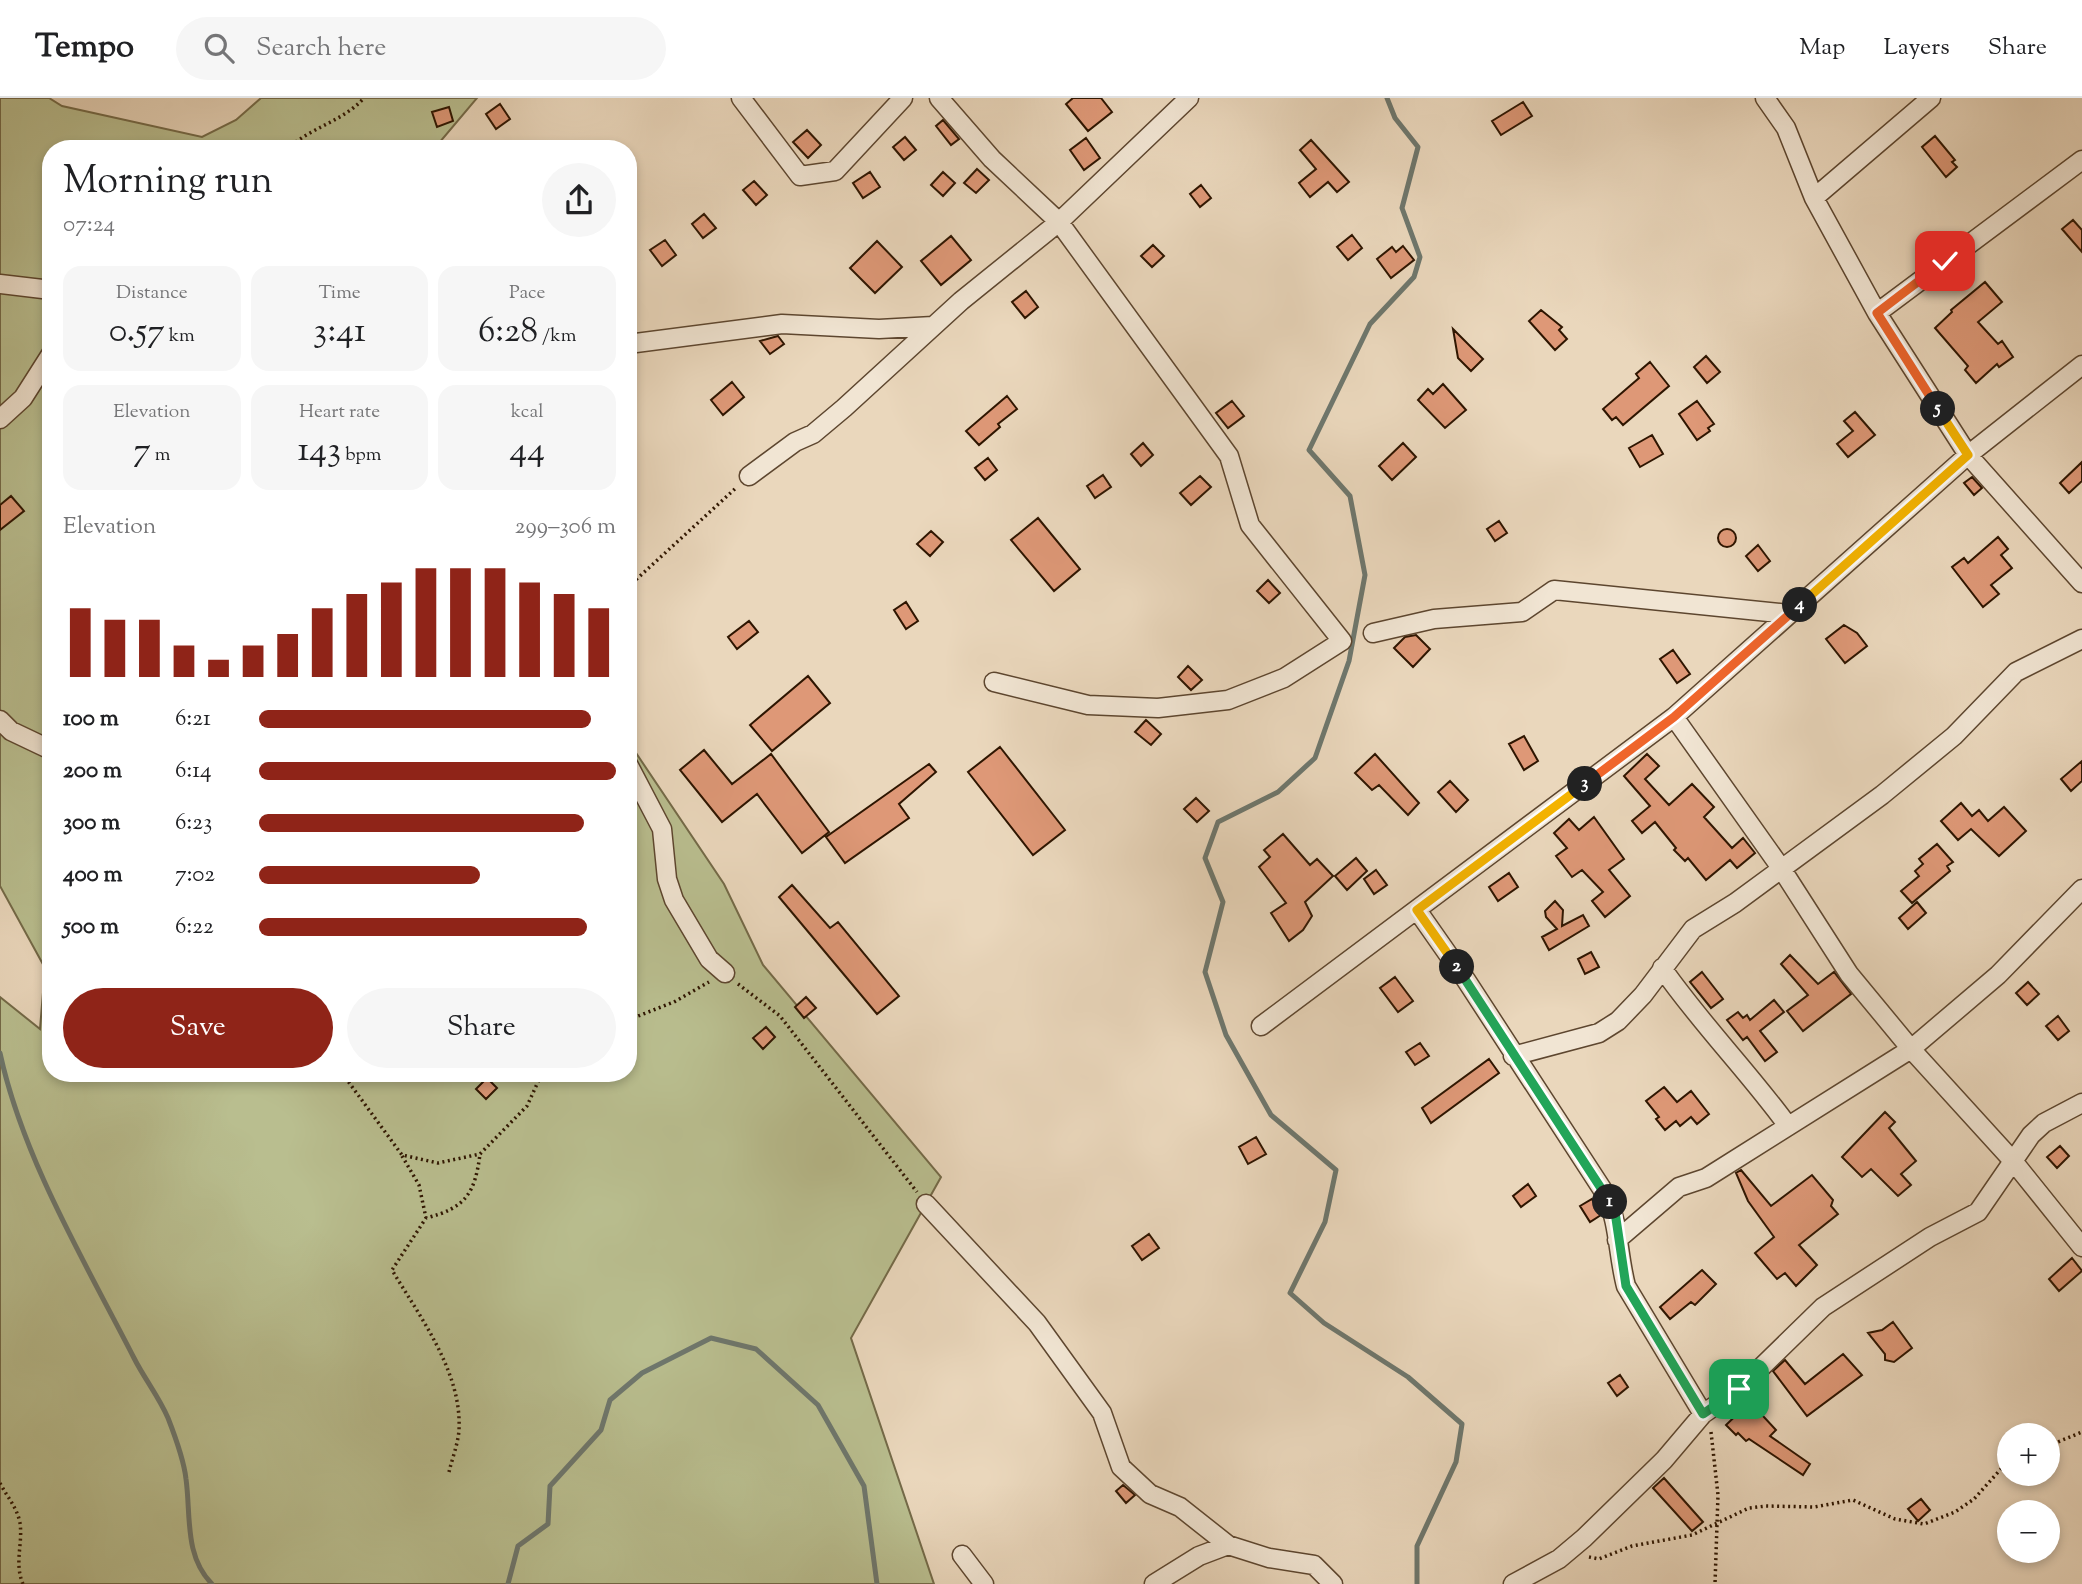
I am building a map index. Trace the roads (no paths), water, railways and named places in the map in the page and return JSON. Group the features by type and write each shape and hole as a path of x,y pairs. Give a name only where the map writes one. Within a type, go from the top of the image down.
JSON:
{"street":[{"path":"741,98 800,176 835,171 903,98"},
{"path":"939,98 992,159 1059,222 1229,456 1250,526 1342,641 1284,678 1228,700 1158,708 1088,705 994,682"},
{"path":"749,476 795,442 813,434 844,408 933,326 1059,222 1189,98"},
{"path":"1765,98 1786,128 1814,198 1877,313 1968,455 2082,583"},
{"path":"1814,198 1931,98"},
{"path":"1877,313 2082,160"},
{"path":"0,284 42,289"},
{"path":"637,343 782,324 879,329 933,326"},
{"path":"1261,1026 1674,717 1968,455 2082,365"},
{"path":"0,419 23,398 42,368"},
{"path":"1373,632 1434,619 1522,611 1554,590 1789,614"},
{"path":"1513,1056 1599,1033 1618,1021 1643,995 1693,929 1882,794 1954,736 2016,671 2082,639"},
{"path":"1674,717 1781,868 1849,974 1910,1049 2013,1161 2082,1247"},
{"path":"0,720 10,731 42,746"},
{"path":"637,781 662,829 667,879 674,900 709,959 725,973"},
{"path":"1617,1240 1679,1187 1706,1178 1910,1049 1998,975 2082,889"},
{"path":"1417,910 1466,980 1606,1195 1615,1212 1617,1240 1626,1286 1703,1414"},
{"path":"1661,968 1695,1015 1754,1078 1788,1126"},
{"path":"1513,1584 1535,1575 1566,1553 1664,1460 1703,1414 1739,1389 1823,1307 1930,1237 1978,1212 2037,1128 2082,1103"},
{"path":"926,1204 1037,1324 1102,1413 1121,1466 1150,1494 1180,1507 1228,1545 1269,1558 1314,1566 1333,1584"},
{"path":"1154,1584 1199,1556 1228,1545"},
{"path":"962,1555 984,1584"}],"waterway":[{"path":"1387,98 1395,118 1418,147 1402,208 1420,257 1414,277 1370,324 1309,450 1350,496 1365,575 1349,661 1315,758 1278,792 1218,822 1205,858 1223,902 1205,972 1226,1035 1271,1115 1336,1170 1325,1222 1290,1293 1324,1323 1408,1377 1462,1424 1456,1462 1417,1546 1417,1584"},
{"path":"0,1053 24,1132 57,1209 168,1418 185,1472 193,1548 203,1573 212,1584"},
{"path":"508,1584 518,1546 548,1524 550,1486 601,1430 610,1400 642,1373 711,1338 756,1349 818,1405 864,1486 877,1584"}]}
